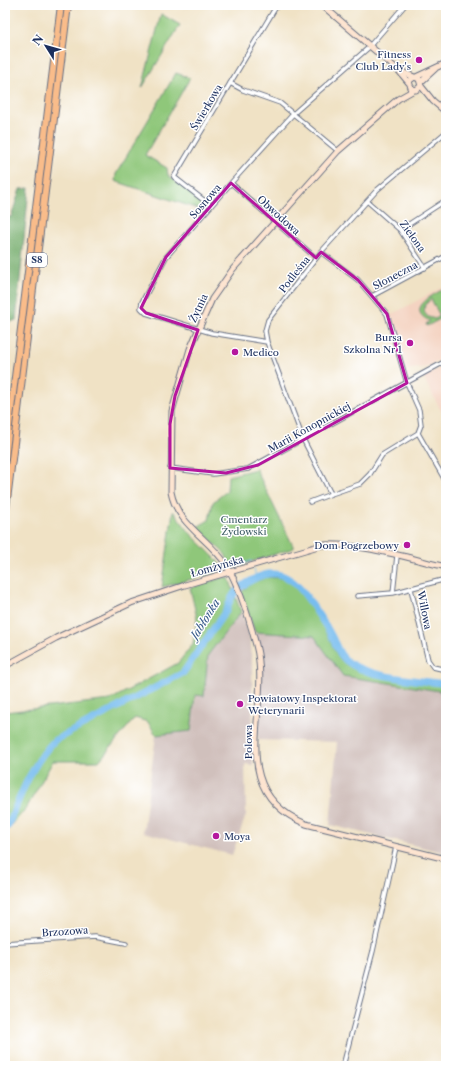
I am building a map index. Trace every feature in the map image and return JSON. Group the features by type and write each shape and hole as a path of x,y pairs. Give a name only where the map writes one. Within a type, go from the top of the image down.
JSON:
{"highway":[{"name":"S8","path":"5,458 61,5"},
{"name":"S8","path":"5,516 68,5"}],"street":[{"name":"Świerkowa","path":"211,206 174,178 277,5"},
{"path":"322,5 399,71 415,90 433,101 446,112"},
{"name":"Sosnowa","path":"198,330 146,314 141,308 166,257 294,113 370,46 405,5"},
{"path":"414,77 428,70 436,69 446,64"},
{"name":"Żytnia","path":"398,99 415,90 436,69"},
{"path":"399,71 414,77 433,101"},
{"name":"Żytnia","path":"229,572 222,559 176,510 170,492 172,411 182,373 198,330 212,299 221,284 338,151 398,99 414,77"},
{"path":"230,83 243,90 280,103 294,113 338,151"},
{"name":"Podleśna","path":"267,342 265,331 272,314 321,252 377,190 446,132"},
{"name":"Obwodowa","path":"231,183 316,258"},
{"path":"400,230 446,200"},
{"name":"Zielona","path":"367,201 400,230 425,268"},
{"path":"310,502 360,484 370,474 382,455 418,433 421,425 419,410 407,382 387,314 358,280 321,252"},
{"name":"Słoneczna","path":"372,296 446,256"},
{"path":"198,330 267,342 303,439 331,494"},
{"name":"Marii Konopnickiej","path":"170,468 213,474 238,472 258,464 446,361"},
{"path":"418,433 446,482"},
{"name":"Łomżyńska","path":"5,666 56,638 131,603 322,545 336,545 446,567"},
{"path":"393,593 397,556"},
{"name":"Polowa","path":"229,572 241,600 256,645 259,659 256,760 266,789 277,804 301,822 446,859"},
{"name":"Willowa","path":"446,579 411,589 428,660 433,667 446,670"},
{"path":"356,596 393,593 411,589"},
{"path":"343,1066 373,951 396,847"},
{"name":"Brzozowa","path":"5,943 95,936 126,943"}],"highlighted area":[{"path":"231,183 316,258 321,252 358,280 387,314 407,383 258,465 226,473 170,468 170,424 175,396 198,330 146,313 141,308 166,257"}],"shaded area":[{"path":"446,285 446,357 427,367 405,370 389,316"},
{"path":"446,364 446,420 423,377"},
{"path":"241,612 249,634 252,661 253,765 245,764 246,815 232,855 143,832 156,735 191,731 196,695 204,696 208,655"},
{"path":"255,632 314,636 343,676 446,692 446,853 330,825 337,742 258,740 260,659"}],"green space":[{"path":"161,14 180,25 142,88"},
{"path":"176,73 190,78 145,155 167,168 168,175 204,203 206,207 204,211 115,181 116,174"},
{"path":"29,188 16,320 5,324 5,216 11,217 20,189"},
{"path":"446,288 446,316 427,326 426,324 430,321 420,312 420,307 429,298","holes":["431,299 440,316 435,319 428,317 424,312 425,305"]},
{"name":"Cmentarz Żydowski","path":"256,469 294,548 232,568 225,554 197,527 209,520 213,502 227,491 228,476"},
{"path":"173,511 191,534 218,561 221,567 219,572 162,587"},
{"path":"224,577 229,578 241,612 208,655 204,696 195,695 191,731 156,735 148,722 135,718 99,761 53,761 27,807 5,833 5,712 110,700 178,663 193,644 197,618 190,588"},
{"path":"267,577 285,579 298,589 316,614 338,656 347,665 356,670 381,677 446,686 446,692 343,676 314,636 255,632 241,593 251,583"}],"waterway":[{"path":"237,565 252,561"},
{"path":"254,569 256,578"},
{"name":"Jabłonka","path":"5,827 8,826 33,769 55,740 183,673 227,609 234,594 244,585 265,575 275,574 284,576 291,580 305,594 326,626 341,655 351,664 360,669 383,675 446,684"}],"place":[{"name":"Fitness Club Lady's","path":"419,60"},
{"name":"Bursa Szkolna Nr 1","path":"410,343"},
{"name":"Medico","path":"235,352"},
{"name":"Dom Pogrzebowy","path":"407,545"},
{"name":"Powiatowy Inspektorat Weterynarii","path":"240,704"},
{"name":"Moya","path":"216,836"}]}
